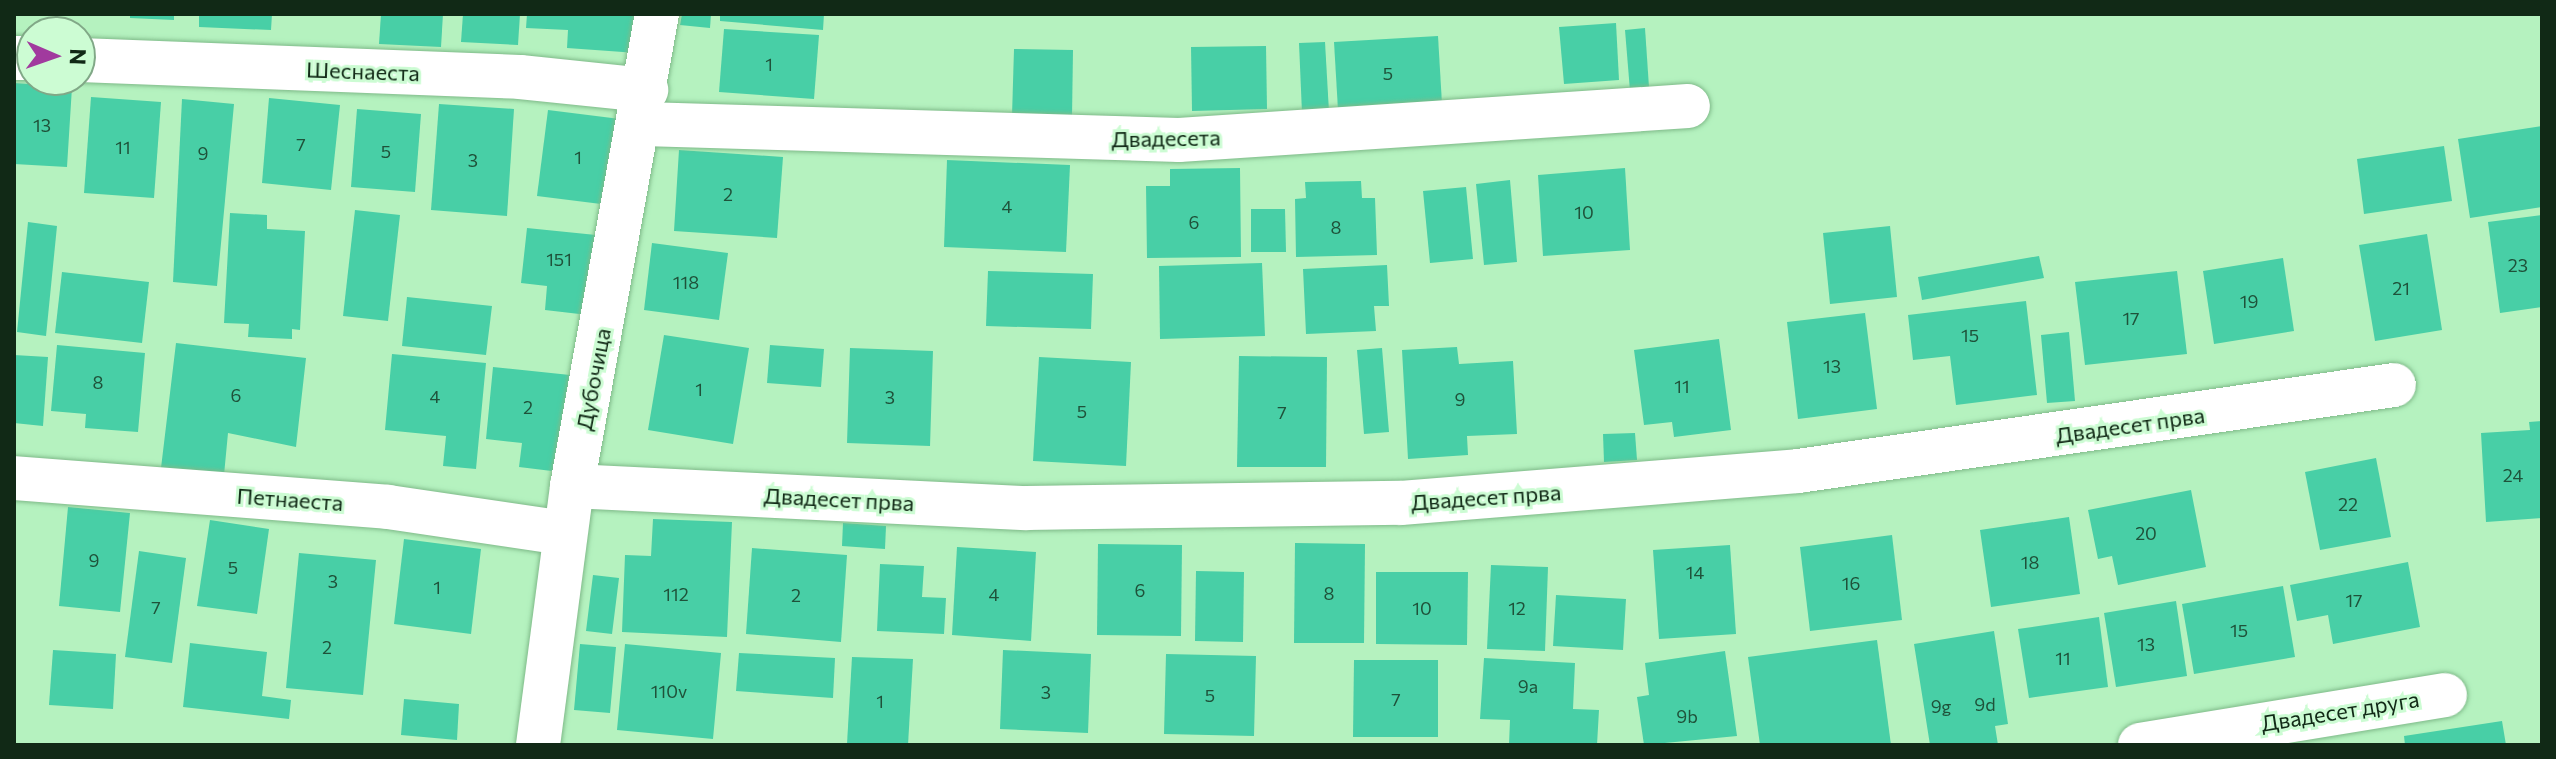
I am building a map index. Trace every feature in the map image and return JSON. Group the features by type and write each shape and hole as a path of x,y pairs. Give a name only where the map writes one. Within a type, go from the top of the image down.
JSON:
{"street":[{"name":"Дубочица","path":"538,745 572,486 645,107 657,14"},
{"name":"Шеснаеста","path":"96,61 520,77 645,107"},
{"name":"Двадесета","path":"645,107 1179,140 1688,106"},
{"name":"Двадесет прва","path":"572,486 1026,508 1401,503 1798,471 2394,385"},
{"name":"Петнаеста","path":"14,478 388,507 565,533"},
{"name":"Двадесет друга","path":"2140,745 2445,695"}],"building":[{"path":"130,14 174,14 174,20 130,18"},
{"path":"199,14 272,14 271,30 199,27"},
{"path":"381,14 443,14 441,47 379,44"},
{"path":"463,14 520,14 518,45 461,42"},
{"path":"527,14 640,14 637,53 567,48 568,30 526,28"},
{"path":"682,14 711,14 710,28 680,25"},
{"path":"720,14 824,14 823,30 720,21"},
{"path":"1616,23 1619,80 1564,84 1559,27"},
{"path":"1645,28 1650,102 1631,103 1625,30"},
{"path":"724,29 819,35 814,99 719,92"},
{"path":"1438,36 1442,104 1338,110 1334,42"},
{"path":"1325,42 1329,112 1302,113 1299,43"},
{"path":"1266,46 1267,109 1192,111 1191,47"},
{"path":"1014,49 1073,50 1072,117 1012,116"},
{"path":"14,83 16,96 71,96 67,167 14,164"},
{"path":"91,97 161,102 154,198 84,193"},
{"path":"269,98 340,105 331,190 262,183"},
{"path":"182,99 234,104 217,286 173,282"},
{"path":"439,104 514,109 507,216 431,210"},
{"path":"357,109 421,114 415,192 351,187"},
{"path":"548,110 620,119 609,205 537,196"},
{"path":"2542,126 2542,207 2470,218 2458,139"},
{"path":"2444,146 2452,201 2364,214 2357,159"},
{"path":"679,150 783,157 777,238 674,231"},
{"path":"947,160 1070,165 1066,252 944,247"},
{"path":"1240,168 1241,257 1147,258 1146,186 1170,186 1170,169"},
{"path":"1625,168 1630,250 1543,256 1538,175"},
{"path":"1510,180 1517,262 1484,265 1476,184"},
{"path":"1361,181 1362,198 1375,198 1377,255 1296,257 1295,199 1306,198 1305,182"},
{"path":"1466,187 1473,259 1430,263 1423,191"},
{"path":"1251,209 1285,209 1286,252 1251,252"},
{"path":"355,210 400,215 388,321 343,316"},
{"path":"230,213 267,215 267,229 305,231 300,330 292,329 292,339 248,337 249,324 224,323"},
{"path":"2542,215 2542,307 2500,313 2488,222"},
{"path":"28,222 57,226 46,336 17,332"},
{"path":"1890,226 1897,297 1830,304 1823,233"},
{"path":"527,228 596,235 588,315 545,310 547,286 521,283"},
{"path":"2427,234 2442,330 2375,341 2359,245"},
{"path":"652,243 728,253 719,320 644,310"},
{"path":"2039,256 2044,278 1922,300 1918,277"},
{"path":"2283,258 2294,331 2214,344 2203,271"},
{"path":"1262,263 1265,336 1160,339 1159,266"},
{"path":"1387,265 1389,306 1374,306 1376,331 1306,334 1303,269"},
{"path":"988,271 1093,274 1091,329 986,326"},
{"path":"2177,271 2187,354 2085,365 2075,282"},
{"path":"62,272 149,282 142,343 55,333"},
{"path":"407,297 492,306 486,355 402,346"},
{"path":"2026,301 2037,395 1956,405 1950,356 1913,360 1908,315"},
{"path":"1865,313 1877,409 1798,419 1787,322"},
{"path":"2069,332 2075,401 2047,403 2041,335"},
{"path":"664,335 749,348 733,444 648,430"},
{"path":"1719,339 1731,430 1674,437 1672,422 1644,425 1634,350"},
{"path":"176,343 306,358 296,447 228,433 224,475 161,468"},
{"path":"57,345 145,353 138,432 85,428 86,414 51,411"},
{"path":"770,345 824,349 821,387 767,383"},
{"path":"1457,347 1459,364 1513,361 1517,434 1467,436 1468,455 1408,459 1402,350"},
{"path":"850,348 933,351 930,446 847,443"},
{"path":"1382,348 1389,432 1364,434 1357,350"},
{"path":"392,354 486,363 476,469 443,466 446,436 385,430"},
{"path":"14,355 48,357 43,426 14,423"},
{"path":"1239,356 1327,357 1326,467 1237,467"},
{"path":"1039,357 1131,362 1126,466 1033,461"},
{"path":"493,367 570,375 560,472 519,467 522,443 486,439"},
{"path":"2542,421 2542,518 2486,522 2481,433 2530,430 2529,422"},
{"path":"1635,433 1637,460 1604,462 1603,434"},
{"path":"2376,458 2391,537 2320,550 2305,472"},
{"path":"2191,490 2206,567 2118,585 2112,556 2098,559 2088,510"},
{"path":"68,507 130,513 120,612 59,606"},
{"path":"2069,517 2080,594 1991,607 1980,530"},
{"path":"653,519 732,522 727,637 622,632 625,555 651,556"},
{"path":"210,520 269,529 257,614 197,606"},
{"path":"843,523 886,526 885,549 842,546"},
{"path":"1892,535 1902,620 1810,631 1800,547"},
{"path":"404,539 481,549 471,634 394,624"},
{"path":"1295,543 1365,544 1364,643 1294,643"},
{"path":"1098,544 1182,545 1181,636 1097,635"},
{"path":"1730,545 1736,634 1659,639 1653,550"},
{"path":"957,547 1036,552 1031,641 952,635"},
{"path":"752,548 847,555 841,642 746,634"},
{"path":"139,551 186,558 172,663 125,657"},
{"path":"299,553 376,560 363,695 286,688"},
{"path":"2408,562 2420,627 2333,644 2328,615 2297,621 2290,585"},
{"path":"880,564 924,566 922,597 946,598 944,634 877,631"},
{"path":"1491,565 1548,567 1545,651 1487,649"},
{"path":"1196,571 1244,572 1243,642 1195,641"},
{"path":"1376,572 1468,572 1467,645 1376,644"},
{"path":"593,575 619,578 612,634 586,631"},
{"path":"2283,586 2295,657 2194,674 2182,604"},
{"path":"1556,595 1626,599 1623,650 1553,646"},
{"path":"2176,601 2187,676 2116,687 2104,613"},
{"path":"2099,617 2108,687 2029,698 2018,629"},
{"path":"1994,631 2008,724 1995,726 1998,745 1930,745 1914,644"},
{"path":"1877,640 1891,745 1760,745 1748,657"},
{"path":"190,643 267,652 262,696 291,700 289,719 183,707"},
{"path":"580,644 616,647 610,713 574,710"},
{"path":"625,644 721,653 713,739 617,730"},
{"path":"53,650 116,654 113,709 49,705"},
{"path":"1003,650 1091,654 1088,733 1000,729"},
{"path":"1725,651 1737,736 1644,745 1637,697 1649,695 1645,663"},
{"path":"739,653 835,658 833,698 736,691"},
{"path":"1166,654 1256,656 1254,736 1164,734"},
{"path":"852,657 913,659 908,745 847,744"},
{"path":"1484,658 1575,663 1573,709 1599,710 1597,745 1509,745 1510,720 1480,719"},
{"path":"1354,660 1438,660 1438,737 1353,737"},
{"path":"404,699 459,704 457,740 401,735"},
{"path":"2502,721 2506,745 2405,745 2404,736"}]}
